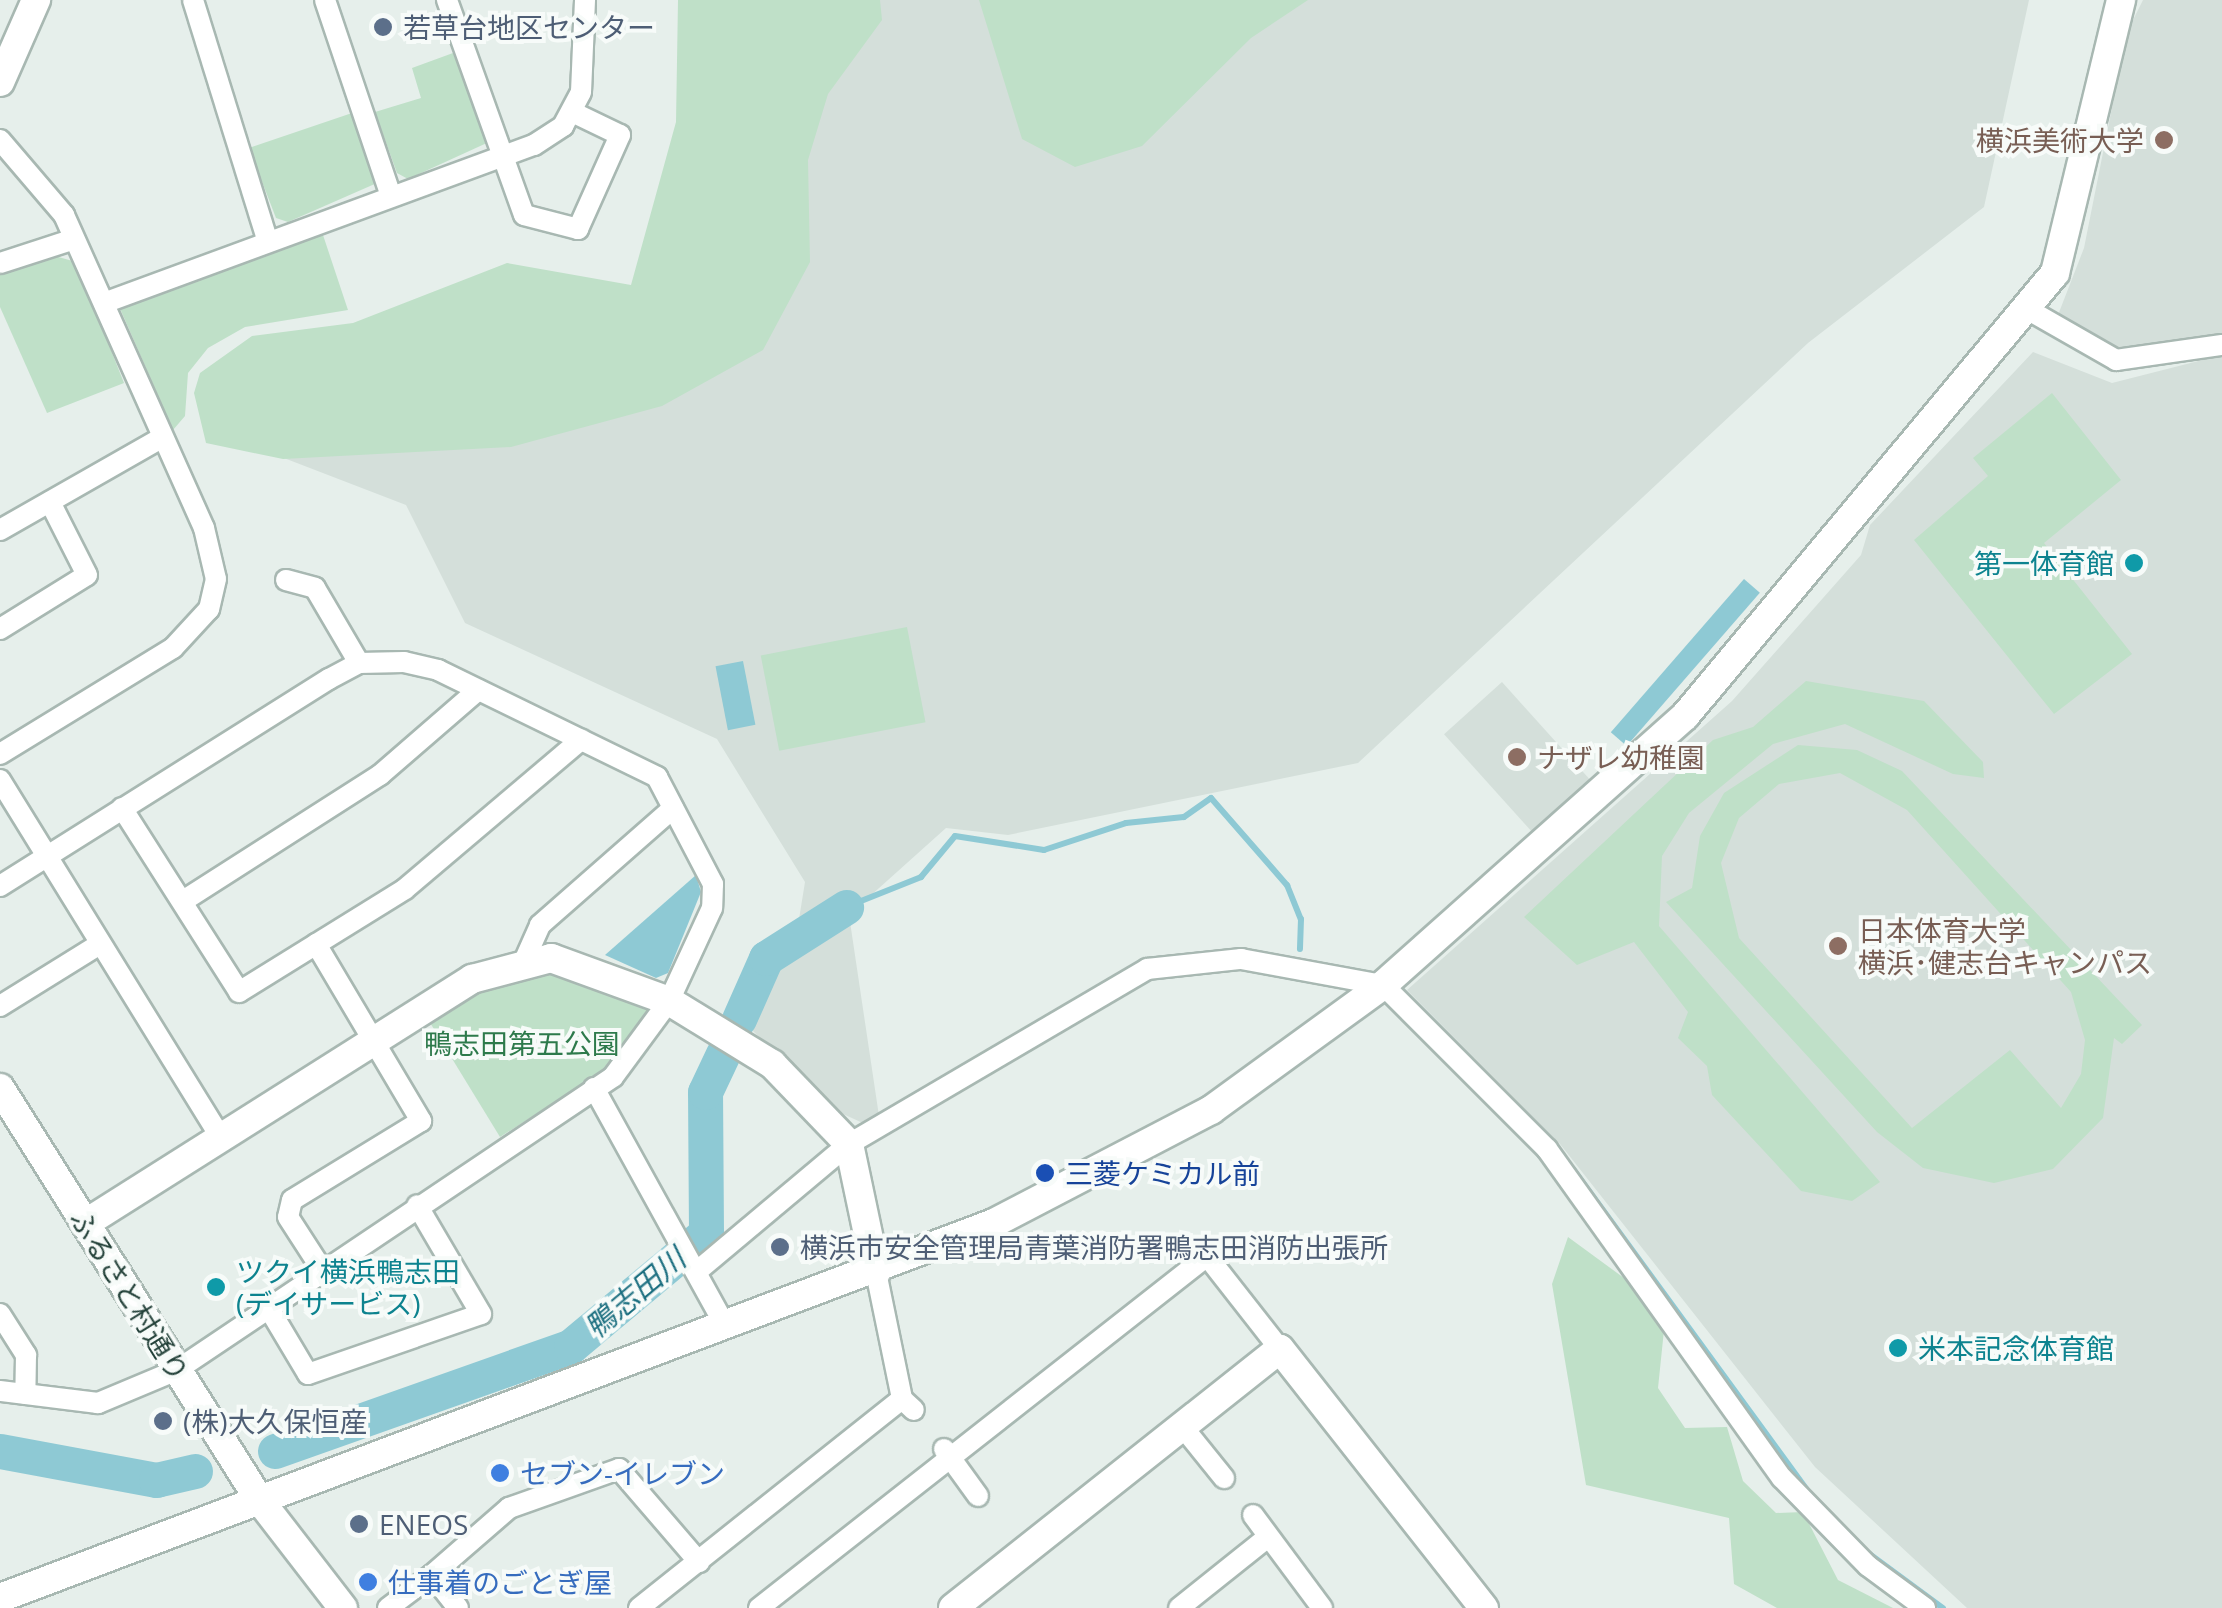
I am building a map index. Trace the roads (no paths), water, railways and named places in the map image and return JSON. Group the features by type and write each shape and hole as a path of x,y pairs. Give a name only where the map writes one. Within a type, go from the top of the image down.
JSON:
{"street":[{"path":"0,82 36,0"},
{"path":"193,0 267,239"},
{"path":"325,0 392,196"},
{"path":"446,0 524,215 578,229 620,134 572,112"},
{"path":"104,302 267,239 534,145 572,112 585,69 586,0"},
{"path":"0,1598 876,1272 1162,1138 1383,985 1685,716 2026,309 2067,242 2120,0"},
{"path":"0,140 50,193 104,302 212,552 209,610 173,648 0,754"},
{"path":"0,263 72,240"},
{"path":"2026,309 2116,360 2222,345"},
{"path":"0,530 161,438"},
{"path":"0,630 87,575 50,502"},
{"path":"286,580 314,588 358,663"},
{"path":"0,886 358,663 421,666 657,777 713,884 712,908 642,1049 594,1088 321,1268 177,1370 98,1404 0,1391"},
{"path":"183,901 380,775 478,690"},
{"path":"122,808 239,992 470,841 581,740"},
{"path":"0,780 220,1136"},
{"path":"525,959 540,925 673,808"},
{"path":"0,1006 100,944"},
{"path":"316,944 421,1120 292,1200 288,1217 321,1268"},
{"path":"86,1223 472,980 525,959 572,961 669,1001 747,1042 849,1144 908,1405 639,1608"},
{"path":"692,1253 849,1144 1148,969 1241,959 1383,985 1548,1148 1782,1478 1868,1566 1925,1608"},
{"path":"594,1088 692,1253 726,1327"},
{"name":"ふるさと村通り","path":"3,1099 86,1223 260,1502 343,1608"},
{"path":"268,1307 308,1374 481,1314 417,1205"},
{"path":"760,1608 945,1451 1207,1256 1484,1608"},
{"path":"0,1314 26,1355 25,1394"},
{"path":"953,1608 1280,1349"},
{"path":"1182,1426 1224,1478"},
{"path":"945,1451 978,1496"},
{"path":"388,1608 509,1508 619,1469 699,1562"},
{"path":"1252,1515 1322,1608"},
{"path":"1179,1608 1268,1537"},
{"path":"432,1575 458,1608"}],"water":[{"path":"1744,579 1760,593 1627,746 1611,732"},
{"path":"743,661 755,725 728,730 716,666"},
{"path":"696,875 701,892 668,973 656,978 605,955"}],"waterway":[{"path":"846,907 921,877 955,836 1044,850 1126,823 1184,817 1211,798 1287,885 1301,919 1300,949"},
{"name":"鴨志田川","path":"739,1019 766,958 846,907"},
{"name":"鴨志田川","path":"275,1451 571,1346 706,1233 705,1092 723,1054"},
{"path":"1573,1169 1807,1490"},
{"name":"鴨志田川","path":"0,1451 156,1480 195,1471"},
{"path":"1868,1553 1943,1608"}],"place":[{"name":"若草台地区センター","path":"383,27"},
{"name":"横浜美術大学","path":"2164,140"},
{"name":"第一体育館","path":"2134,563"},
{"name":"ナザレ幼稚園","path":"1517,757"},
{"name":"日本体育大学 横浜･健志台キャンパス","path":"1838,946"},
{"name":"三菱ケミカル前","path":"1045,1173"},
{"name":"横浜市安全管理局青葉消防署鴨志田消防出張所","path":"780,1247"},
{"name":"ツクイ横浜鴨志田 (デイサービス)","path":"216,1287"},
{"name":"米本記念体育館","path":"1898,1348"},
{"name":"(株)大久保恒産","path":"163,1421"},
{"name":"セブン-イレブン","path":"500,1473"},
{"name":"ENEOS","path":"359,1524"},
{"name":"仕事着のごとぎ屋","path":"368,1582"}],"park label":[{"name":"鴨志田第五公園","path":"522,1043"}]}
